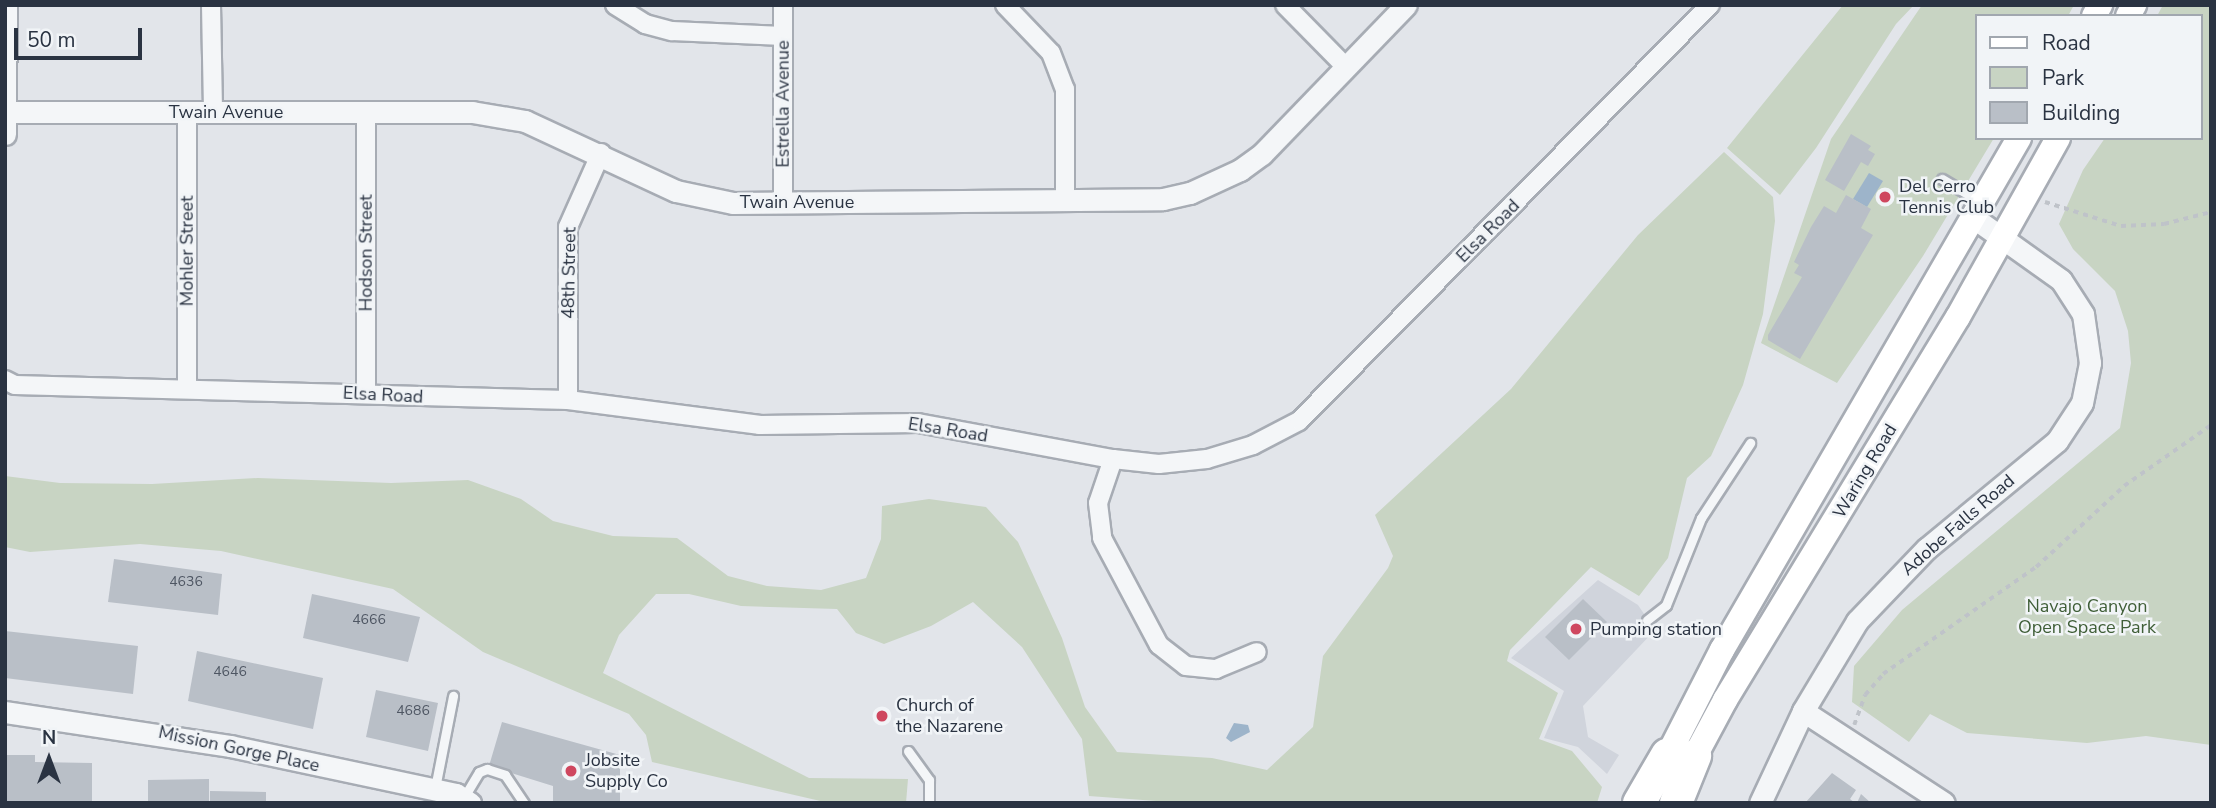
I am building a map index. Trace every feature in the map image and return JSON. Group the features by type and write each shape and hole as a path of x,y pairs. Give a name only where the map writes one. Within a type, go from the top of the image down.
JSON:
{"highway":[{"path":"1639,803 1681,756"},
{"path":"1674,803 1681,756"}],"main road":[{"name":"Waring Road","path":"1681,756 1722,650 2018,140"},
{"name":"Waring Road","path":"1649,803 1958,317 2057,140"}],"street":[{"path":"5,134 6,5"},
{"path":"211,5 213,113"},
{"path":"615,5 645,24 672,31 782,36"},
{"name":"Estrella Avenue","path":"782,5 782,203"},
{"path":"1005,5 1051,53 1065,89 1065,201"},
{"path":"1285,5 1346,67"},
{"name":"Twain Avenue","path":"6,112 472,113 525,121 601,153 676,191 733,203 1163,198 1190,193 1240,170 1406,5"},
{"name":"Elsa Road","path":"5,380 15,386 366,393 454,400 568,400 760,425 918,422 1113,459 1159,464 1207,459 1253,445 1299,421 1710,5"},
{"name":"Mohler Street","path":"187,113 187,389"},
{"name":"Hodson Street","path":"366,113 366,393"},
{"name":"48th Street","path":"568,400 568,227 601,153"},
{"name":"Adobe Falls Road","path":"1760,803 1803,711 1857,621 1888,586 2057,441 2082,403 2090,363 2083,314 2061,280 2001,236 1978,210"},
{"path":"1113,459 1098,503 1102,538 1159,645 1186,666 1216,669 1257,652"},
{"path":"1803,711 1944,803"},
{"name":"Mission Gorge Place","path":"5,712 155,731 435,790 467,801"}],"lane":[{"path":"1942,179 1978,210"},
{"path":"1647,620 1666,606 1701,518 1750,443"},
{"path":"435,790 453,696"},
{"path":"908,751 929,780 929,803"},
{"path":"467,801 479,772 487,769 505,775 524,803"}],"path":[{"path":"2045,202 2121,226 2164,224 2211,212"},
{"path":"1847,740 1864,695 1883,674 2036,567 2124,486 2211,425"}],"shaded area":[{"path":"1598,580 1638,605 1655,630 1583,706 1588,737 1619,755 1607,774 1578,747 1544,738 1564,691 1511,658"}],"green space":[{"path":"1843,5 1914,5 1896,24 1816,148 1780,195 1727,148"},
{"name":"Del Cerro Tennis Club","path":"1922,5 2074,5 2069,14 1974,14 1974,140 1993,140 1923,256 1837,383 1761,343 1831,139"},
{"name":"Navajo Canyon Open Space Park","path":"2163,5 2211,5 2211,745 2146,736 2087,743 1967,733 1930,714 1909,742 1852,702 1854,666 1902,610 2120,428 2131,363 2128,331 2115,291 2073,249 2059,224 2083,170 2104,140 2202,140 2202,14 2158,14"},
{"path":"1724,152 1773,197 1775,221 1763,314 1743,385 1711,456 1687,478 1668,558 1639,596 1591,567 1510,650 1507,661 1558,693 1539,739 1572,751 1602,787 1597,803 1183,803 1089,796 1082,739 1022,647 973,602 931,626 884,644 856,633 837,609 741,606 689,594 656,594 619,635 603,673 809,778 908,779 906,803 829,803 652,762 646,735 629,714 483,652 393,589 221,551 140,544 30,552 5,547 5,476 60,483 152,484 258,478 391,483 468,480 521,499 553,521 613,536 677,538 728,576 767,586 821,590 866,578 881,539 882,506 929,499 986,507 1018,542 1062,638 1085,707 1117,752 1212,758 1267,770 1313,727 1323,656 1388,568 1393,556 1375,515 1511,389 1638,235"}],"water":[{"path":"1869,173 1883,181 1867,207 1853,199"},
{"path":"1234,723 1248,725 1250,732 1231,742 1226,738"}],"building":[{"path":"1851,134 1871,146 1868,150 1875,154 1868,166 1861,162 1844,191 1825,180"},
{"path":"1846,195 1871,209 1861,228 1873,235 1800,359 1768,340 1768,335 1802,277 1794,273 1799,265 1794,262 1811,227 1824,206 1836,213"},
{"path":"114,559 222,574 218,615 108,602"},
{"path":"312,594 420,617 408,662 303,638"},
{"name":"Pumping station","path":"1583,599 1607,622 1569,660 1545,637"},
{"path":"5,631 138,646 133,694 5,678"},
{"path":"197,651 323,678 313,729 188,701"},
{"path":"376,690 438,703 428,751 366,737"},
{"path":"502,722 620,755 620,803 553,803 553,786 489,766"},
{"path":"5,755 35,755 35,762 92,763 92,803 5,803"},
{"path":"1832,773 1856,790 1850,799 1855,803 1805,803"},
{"path":"209,779 209,803 148,803 148,780"},
{"path":"210,791 266,792 266,803 210,803"},
{"path":"1861,794 1871,803 1857,803"}],"place":[{"name":"Del Cerro Tennis Club","path":"1885,197"},
{"name":"Pumping station","path":"1576,629"},
{"name":"Church of the Nazarene","path":"882,716"},
{"name":"Jobsite Supply Co","path":"571,771"}]}
